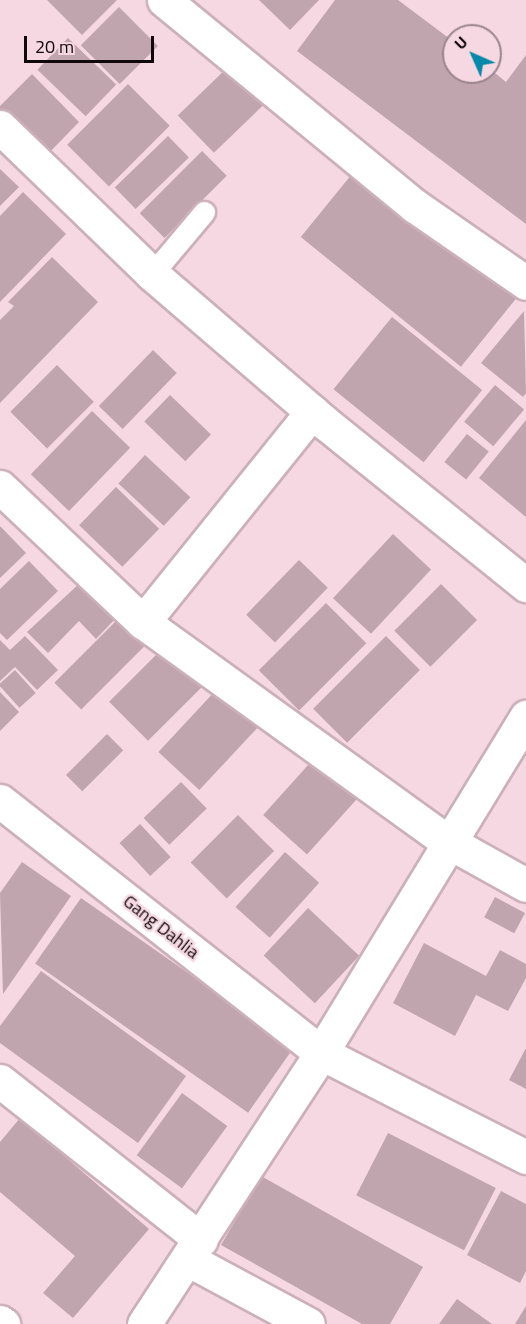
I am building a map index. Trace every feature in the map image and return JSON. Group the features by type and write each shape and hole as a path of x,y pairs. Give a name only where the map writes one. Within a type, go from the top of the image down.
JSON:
{"street":[{"path":"164,0 415,206 526,283"},
{"path":"0,127 152,274 312,412 526,585"},
{"path":"143,622 312,412"},
{"path":"0,487 143,622 447,841 526,885"},
{"path":"144,1324 195,1250 321,1053 447,841 526,717"},
{"name":"Gang Dahlia","path":"0,801 321,1053 526,1157"},
{"path":"0,1081 195,1250 308,1324"}],"lane":[{"path":"152,274 204,212"}],"building":[{"path":"47,0 117,0 82,35"},
{"path":"259,0 319,0 290,30"},
{"path":"335,0 398,0 442,33 442,84 502,84 502,79 506,82 526,55 526,224 297,51"},
{"path":"119,7 158,46 120,84 81,45"},
{"path":"68,38 116,85 86,116 37,70"},
{"path":"231,64 267,101 214,153 178,115"},
{"path":"32,74 79,122 43,159 0,115 0,106"},
{"path":"128,84 170,126 109,187 67,145"},
{"path":"168,136 189,158 136,209 115,187"},
{"path":"202,151 227,176 165,238 140,213"},
{"path":"360,164 520,294 461,367 301,237"},
{"path":"0,169 19,187 0,206"},
{"path":"23,192 66,234 0,302 0,216"},
{"path":"52,257 98,302 0,403 0,320 14,306 8,302"},
{"path":"524,311 526,393 523,397 481,363"},
{"path":"392,317 482,390 424,462 333,389"},
{"path":"153,350 177,373 123,429 99,406"},
{"path":"57,365 94,402 47,448 10,412"},
{"path":"495,385 524,409 493,446 464,422"},
{"path":"170,395 211,435 185,461 144,422"},
{"path":"92,411 130,448 69,511 31,474"},
{"path":"526,420 526,517 479,478"},
{"path":"467,434 489,452 466,480 444,462"},
{"path":"145,455 190,497 164,526 118,484"},
{"path":"116,487 159,529 122,567 79,525"},
{"path":"0,526 26,553 0,578"},
{"path":"393,534 431,569 371,634 333,598"},
{"path":"299,560 328,588 275,642 246,615"},
{"path":"29,561 58,591 7,640 0,633 0,589"},
{"path":"80,583 115,619 96,639 79,621 48,653 27,632"},
{"path":"441,584 477,620 430,667 394,631"},
{"path":"326,603 366,643 299,710 259,670"},
{"path":"118,619 145,646 81,710 54,683"},
{"path":"25,636 58,670 37,690 15,667 0,681 0,640 10,650"},
{"path":"386,636 420,670 347,743 313,709"},
{"path":"165,646 204,685 148,741 109,702"},
{"path":"15,670 36,693 19,708 0,686 0,684"},
{"path":"217,689 258,727 199,790 158,752"},
{"path":"0,692 19,712 0,731"},
{"path":"107,734 123,750 82,791 66,775"},
{"path":"318,754 362,793 307,854 263,815"},
{"path":"181,782 207,809 169,845 144,818"},
{"path":"238,815 274,851 227,898 191,862"},
{"path":"140,824 171,857 150,876 120,843"},
{"path":"285,852 319,883 270,938 235,907"},
{"path":"22,862 71,896 3,994 0,893"},
{"path":"495,897 525,913 514,933 484,917"},
{"path":"81,898 294,1047 248,1113 35,964"},
{"path":"308,908 359,956 315,1003 264,956"},
{"path":"424,943 486,976 500,950 526,964 526,978 508,1011 476,995 455,1036 393,1003"},
{"path":"41,971 186,1076 138,1143 0,1043 0,1026"},
{"path":"526,1048 526,1089 509,1080"},
{"path":"182,1093 227,1126 182,1188 137,1155"},
{"path":"20,1118 149,1229 73,1318 43,1293 75,1256 0,1192 0,1142"},
{"path":"388,1133 496,1188 464,1250 356,1195"},
{"path":"261,1176 423,1267 390,1324 362,1324 221,1245"},
{"path":"501,1191 526,1204 526,1271 520,1283 467,1255"},
{"path":"457,1299 492,1324 439,1324"},
{"path":"526,1306 526,1324 515,1324"}]}
